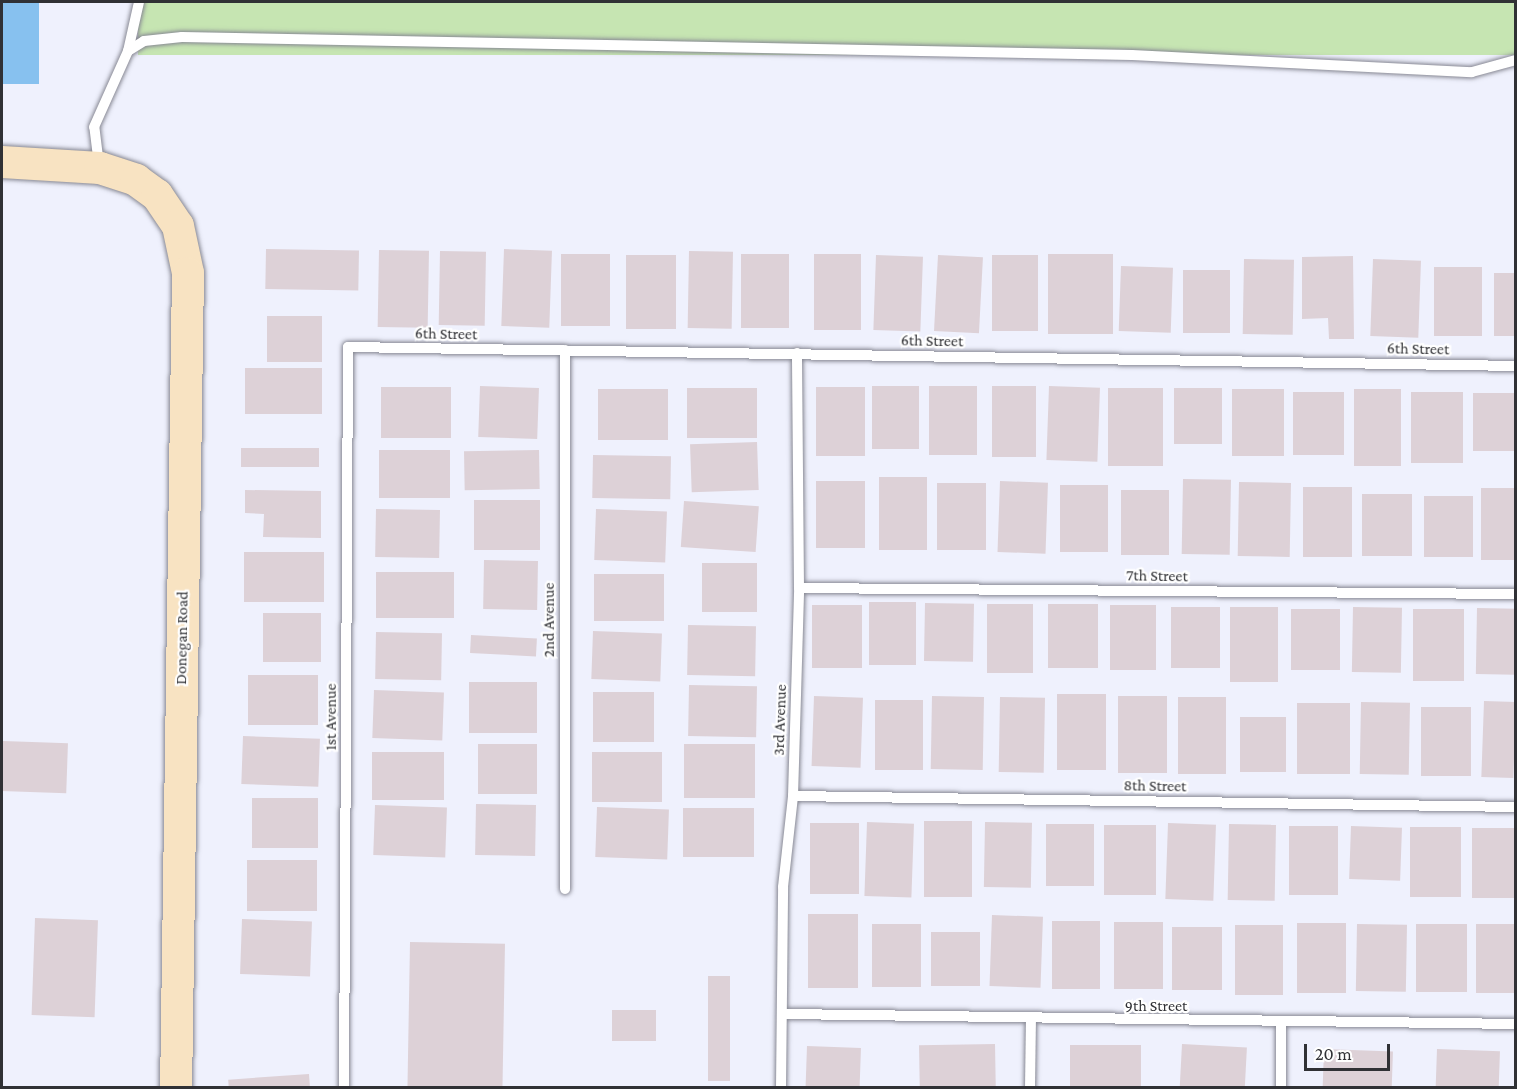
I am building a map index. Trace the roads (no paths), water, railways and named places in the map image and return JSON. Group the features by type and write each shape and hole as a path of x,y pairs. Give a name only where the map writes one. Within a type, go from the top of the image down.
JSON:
{"street":[{"path":"2,162 100,168"},
{"name":"Donegan Road","path":"100,168 136,180 157,195 178,226 188,273 176,1088"}],"lane":[{"path":"100,168 94,127 128,51 139,2"},
{"path":"128,51 144,41 182,37 1132,55 1472,72 1515,60"},
{"name":"6th Street","path":"348,347 1515,366"},
{"name":"1st Avenue","path":"344,1088 348,347"},
{"name":"2nd Avenue","path":"565,350 565,889"},
{"name":"3rd Avenue","path":"781,1088 784,1014 783,888 793,796 799,588 797,353"},
{"name":"7th Street","path":"799,588 1515,594"},
{"name":"8th Street","path":"793,796 1515,807"},
{"name":"9th Street","path":"784,1014 1031,1020 1515,1024"},
{"path":"1030,1088 1031,1020"},
{"path":"1281,1021 1281,1088"}],"water":[{"path":"2,2 39,2 39,84 2,84"}]}
